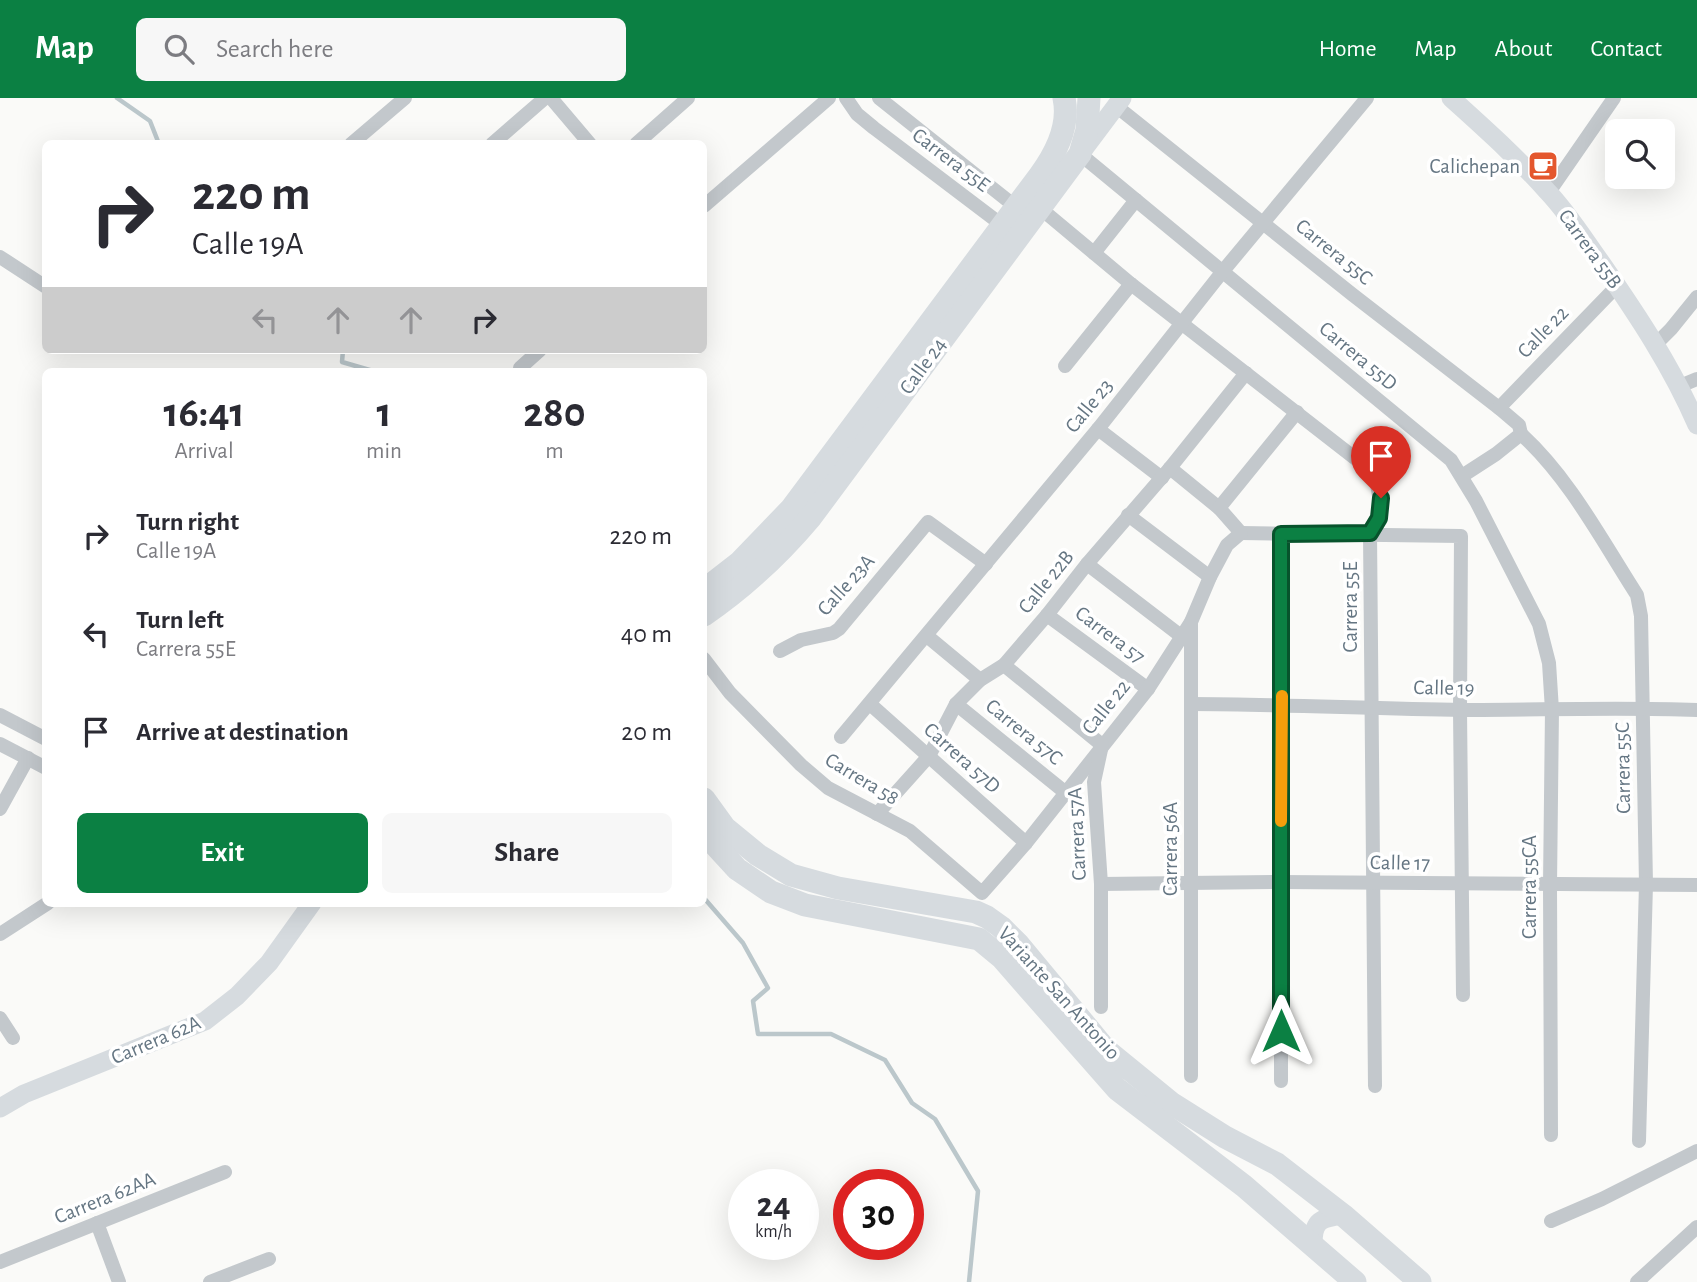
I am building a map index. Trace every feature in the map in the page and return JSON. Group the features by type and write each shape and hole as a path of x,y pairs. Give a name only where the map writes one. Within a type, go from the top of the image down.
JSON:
{"main road":[{"name":"Calle 24","path":"707,588 740,562 791,509 1009,216 1060,142 1064,98"},
{"path":"1080,154 1087,130 1089,98"},
{"name":"Calle 24","path":"707,613 758,574 811,517 1080,154"},
{"name":"Variante San Antonio","path":"707,803 725,828 758,855 791,875 838,888 976,912 987,917 1018,945 1106,1050 1171,1104 1225,1137 1277,1164 1343,1215 1420,1282"},
{"name":"Variante San Antonio","path":"707,836 737,869 771,892 805,905 979,939 1010,966 1117,1089 1244,1186 1356,1282"}],"street":[{"path":"356,140 405,98"},
{"path":"497,140 545,98"},
{"path":"551,98 587,140"},
{"path":"641,140 688,98"},
{"path":"707,203 830,98"},
{"name":"Carrera 55E","path":"846,98 857,114 874,128 1009,216"},
{"name":"Carrera 55E","path":"879,98 1009,216"},
{"path":"1097,98 1119,102"},
{"name":"Calle 23","path":"841,737 1098,429 1223,271 1367,98"},
{"name":"Carrera 55B","path":"1451,98 1549,192 1656,344 1688,382 1697,425"},
{"path":"1549,192 1614,98"},
{"name":"Calle 24","path":"1080,154 1119,102"},
{"name":"Carrera 55C","path":"1119,102 1353,295 1519,425 1521,434 1544,455 1565,482 1637,595 1641,616 1644,708 1646,884 1639,1141"},
{"name":"Carrera 55D","path":"1080,154 1451,460 1462,476 1539,624 1545,641"},
{"path":"1094,253 1136,200"},
{"name":"Carrera 55E","path":"1040,208 1131,284 1374,473 1381,498 1379,518 1370,533 1375,1086"},
{"path":"0,257 42,284"},
{"path":"1065,366 1131,284"},
{"name":"Calle 22","path":"1500,408 1617,286"},
{"path":"1656,344 1697,297"},
{"path":"520,368 536,354"},
{"name":"Calle 22B","path":"877,814 929,756 956,704 981,680 1004,665 1166,473 1246,373"},
{"path":"1219,508 1297,412"},
{"path":"1098,429 1219,508 1241,533 1461,536 1463,995"},
{"path":"1462,476 1521,434"},
{"path":"1128,515 1210,577"},
{"name":"Calle 23A","path":"780,651 801,640 833,634 839,629 928,522 986,564"},
{"name":"Calle 22","path":"982,893 1026,843 1148,689 1191,622 1227,545 1241,533"},
{"path":"1281,534 1281,1081"},
{"path":"1087,564 1181,636"},
{"name":"Carrera 57","path":"1047,615 1148,689"},
{"name":"Carrera 56A","path":"1191,622 1191,1076"},
{"path":"927,636 981,680"},
{"name":"Carrera 55CA","path":"1545,641 1552,710 1551,1135"},
{"name":"Carrera 58","path":"707,663 730,693 801,765 828,788 910,831 982,893"},
{"path":"1004,665 1102,745"},
{"name":"Carrera 57D","path":"870,704 1026,843"},
{"name":"Carrera 57C","path":"956,704 1066,793"},
{"name":"Calle 19","path":"1191,704 1460,710 1697,710"},
{"path":"0,715 42,737"},
{"path":"0,744 42,766"},
{"name":"Carrera 57A","path":"1101,1007 1101,884 1094,782 1102,745"},
{"path":"0,809 27,758"},
{"name":"Calle 17","path":"1101,884 1281,882 1697,885"},
{"path":"0,934 42,907"},
{"name":"Carrera 62A","path":"0,1108 24,1094 205,1021 237,996 269,963 307,907"},
{"path":"0,1018 13,1038"},
{"path":"1551,1222 1697,1151"},
{"name":"Carrera 62AA","path":"0,1262 225,1172"},
{"path":"1313,1244 1313,1231 1317,1223 1324,1218 1343,1215"},
{"path":"97,1223 119,1282"},
{"path":"1637,1282 1697,1227"},
{"path":"210,1282 269,1259"}],"waterway":[{"path":"117,98 150,121 157,140"},
{"path":"343,354 342,362 363,368"},
{"path":"707,901 743,943 768,988 753,1001 758,1034 831,1034 885,1060 912,1103 935,1119 978,1191 969,1282"}],"slow traffic":[{"path":"1281,821 1282,696"}],"place":[{"name":"Calichepan","path":"1543,166"}],"route":[{"path":"1281,1031 1281,534 1370,533 1379,518 1381,498"}]}
